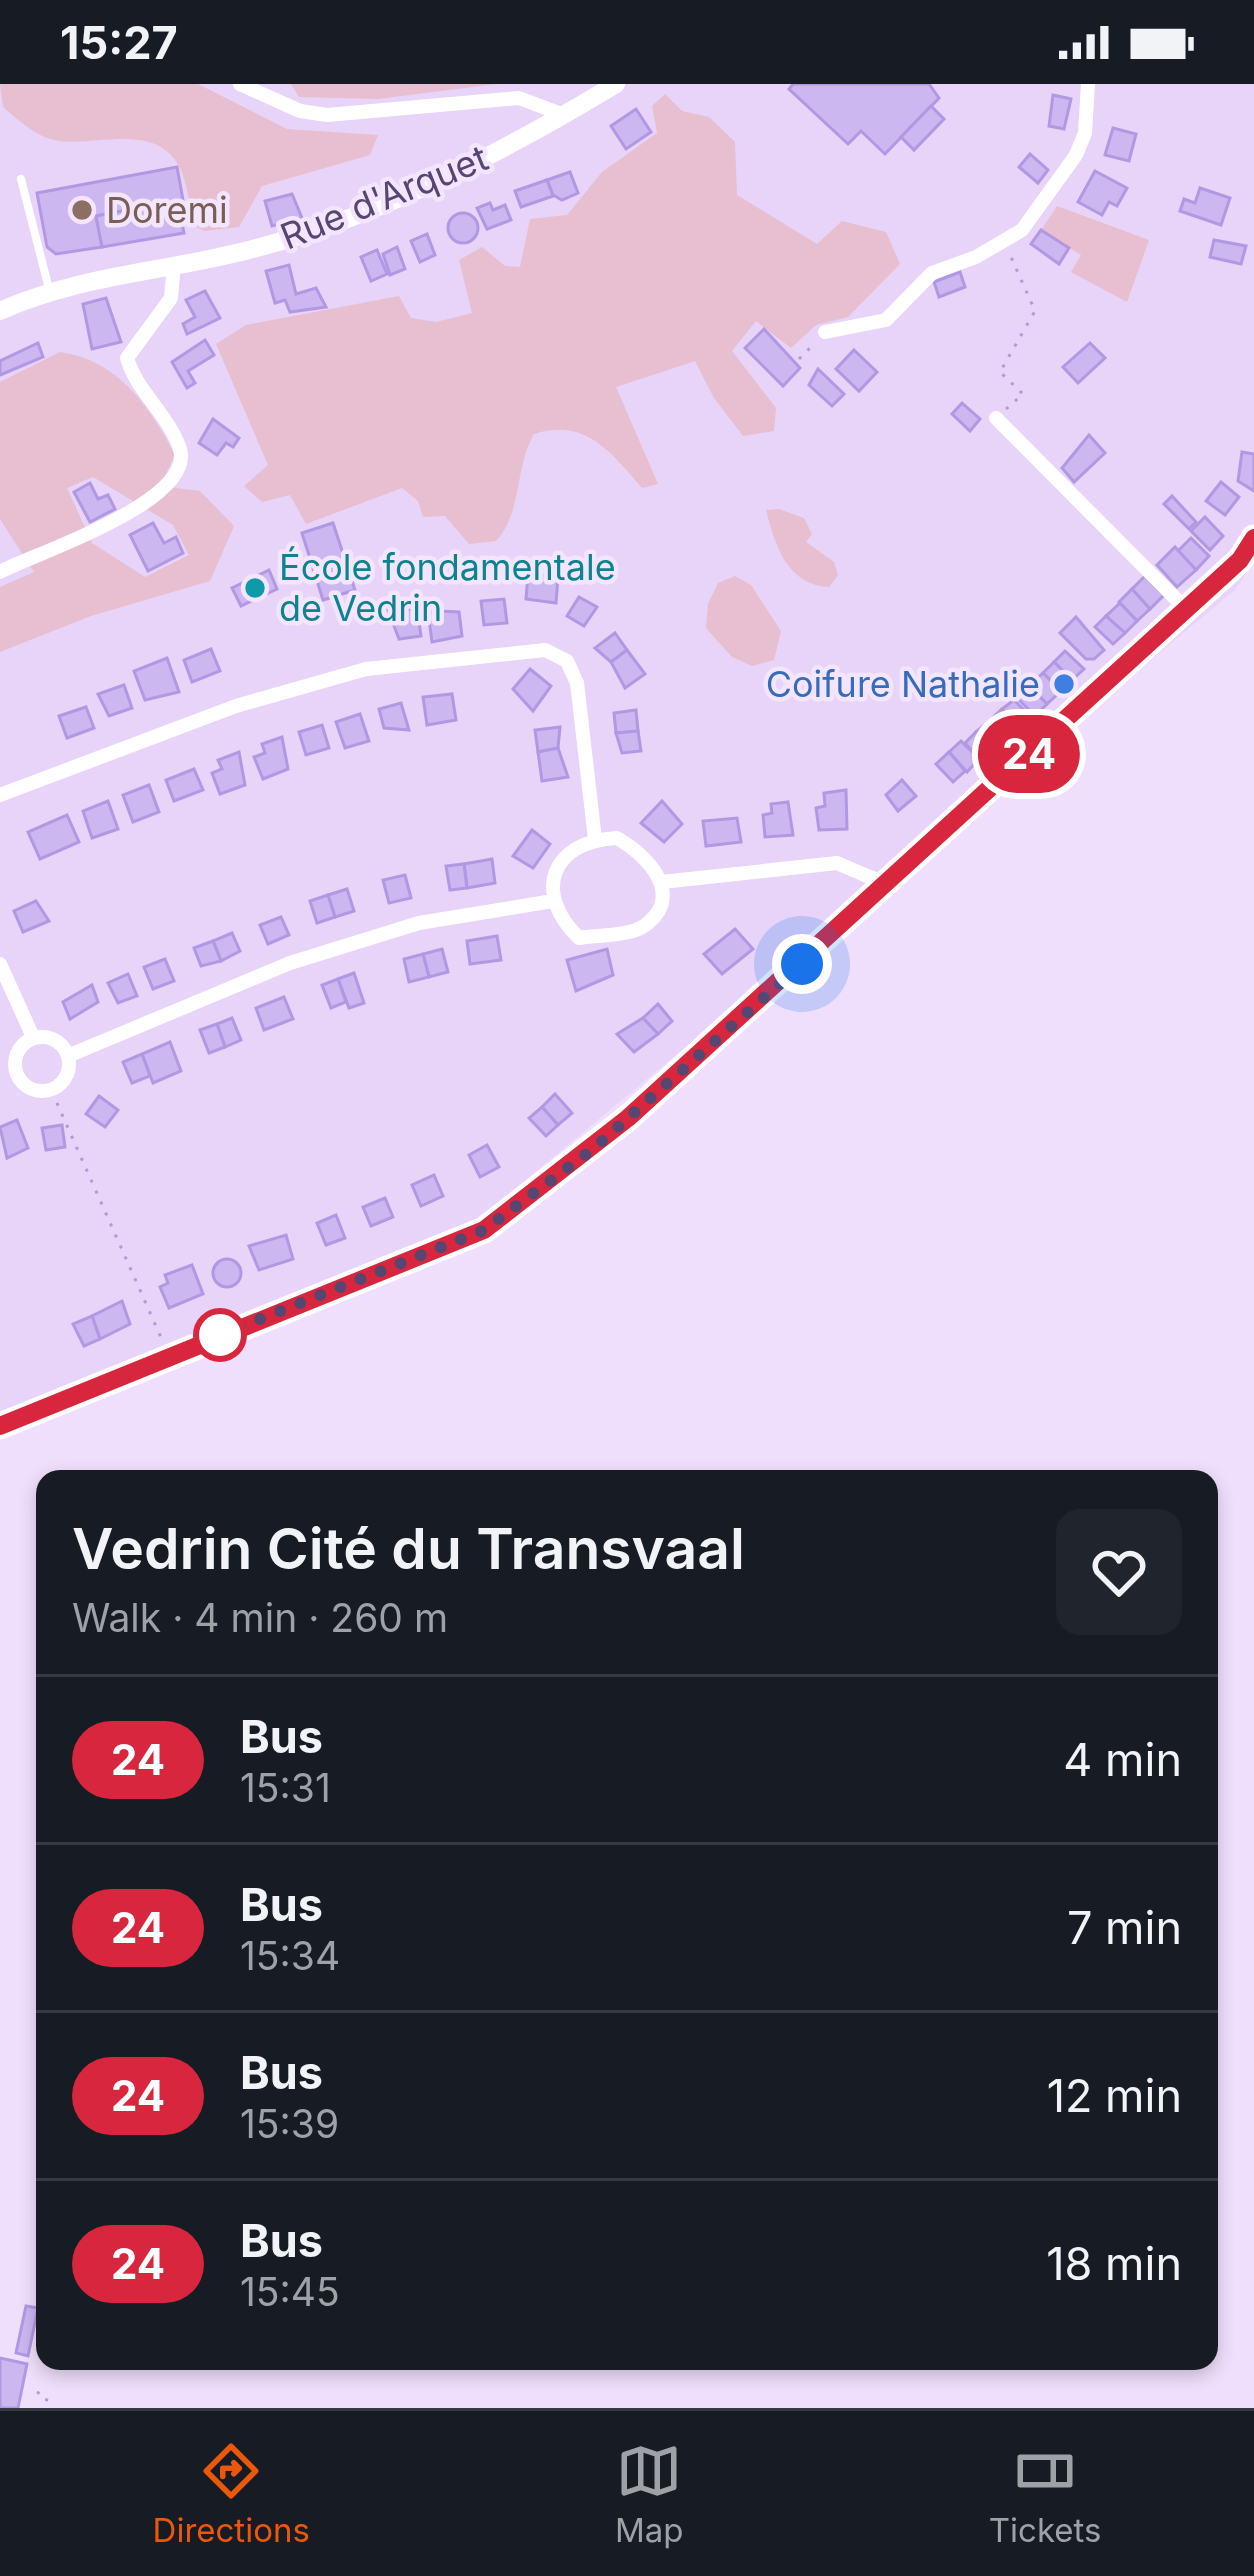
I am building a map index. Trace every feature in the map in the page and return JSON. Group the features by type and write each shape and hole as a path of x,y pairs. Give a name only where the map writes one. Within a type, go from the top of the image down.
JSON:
{"street":[{"path":"240,84 300,111 327,115 519,98 564,116"},
{"name":"Rue d'Arquet","path":"0,311 49,289 304,234 430,182 564,116 616,84"},
{"path":"825,332 886,320 932,273 1022,230 1076,155 1085,134 1088,84"},
{"path":"0,572 157,499 179,471 182,451 127,358 171,298 174,264"},
{"path":"996,418 1186,609"},
{"path":"0,1426 484,1230 593,1149 1240,560 1254,538"},
{"path":"0,795 236,706 366,669 545,650 567,661 577,683 596,839"},
{"path":"617,838 647,856 662,882 659,909 643,928 579,938 561,921 553,901 553,872 571,851 596,839 617,838"},
{"path":"662,882 837,863 886,884"},
{"path":"70,1055 290,963 419,923 553,901"},
{"path":"0,964 33,1037"},
{"path":"33,1037 55,1039 70,1055 68,1077 52,1092 30,1090 8,1077 16,1052 33,1037"}],"lane":[{"path":"21,179 49,289"}],"path":[{"path":"996,418 1023,394 1000,372 1035,311 1005,242"},
{"path":"799,359 825,332"},
{"path":"52,1092 169,1355"},
{"path":"37,2392 47,2398 45,2408"}],"shaded area":[{"path":"0,84 1254,84 1254,562 1235,590 479,1219 0,1421"},
{"path":"0,84 198,84 287,129 378,135 370,155 262,186 239,227 204,231 193,225 183,176 170,154 139,140 50,139 3,107"},
{"path":"291,84 496,84 378,99 299,97"},
{"path":"665,94 682,111 709,117 735,142 737,195 817,244 842,221 886,232 900,264 848,317 816,325 791,348 756,321 732,351 776,408 774,431 743,436 714,398 695,361 616,387 658,484 642,488 607,450 582,434 552,430 534,434 505,529 496,541 469,544 445,516 423,517 418,501 402,488 306,524 290,495 262,502 244,486 268,465 216,344 246,325 399,296 411,318 436,322 472,313 459,260 482,247 505,266 520,267 530,219 567,215 602,172 657,133 652,106"},
{"path":"1057,206 1149,240 1127,302 1071,272 1081,255 1041,230"},
{"path":"60,352 99,365 130,388 175,455 160,486 200,491 234,526 210,581 91,616 0,652 0,587 34,572 0,519 0,382","holes":["93,477 173,525 189,555 145,577 92,543 67,488"]},
{"path":"779,509 804,518 812,534 806,542 834,562 838,575 829,587 803,579 785,561 766,510"},
{"path":"735,576 751,585 781,631 774,660 752,666 732,657 706,628 708,604 718,583"}],"building":[{"path":"793,84 929,84 939,98 885,154 861,131 848,144 789,89"},
{"path":"1053,95 1071,99 1064,129 1049,126"},
{"path":"931,106 944,119 914,150 901,137"},
{"path":"636,109 651,132 626,149 611,126"},
{"path":"1113,128 1136,134 1129,161 1105,155"},
{"path":"1030,154 1048,170 1038,183 1019,167"},
{"name":"Doremi","path":"177,167 183,200 96,216 102,247 56,254 47,247 37,193"},
{"path":"1095,171 1127,188 1117,206 1109,202 1102,215 1078,202"},
{"path":"570,172 578,193 562,200 553,195 547,180"},
{"path":"547,180 553,196 521,207 515,191"},
{"path":"1200,188 1230,198 1221,225 1180,211 1184,199 1195,203"},
{"path":"292,194 302,218 272,226 265,201"},
{"path":"490,203 493,210 505,205 511,220 487,229 477,208"},
{"path":"178,205 184,233 102,247 96,216"},
{"path":"463,213 474,217 478,228 474,239 463,243 452,239 448,228 452,217"},
{"path":"1041,230 1069,248 1059,264 1031,244"},
{"path":"427,234 435,255 420,262 411,241"},
{"path":"1214,240 1246,246 1241,264 1210,257"},
{"path":"397,247 405,269 390,275 383,254"},
{"path":"377,250 387,274 371,281 361,257"},
{"path":"289,265 296,294 316,288 326,307 290,312 285,300 275,303 266,271"},
{"path":"960,272 965,287 939,297 934,282"},
{"path":"205,291 220,318 187,334 183,324 195,317 186,300"},
{"path":"106,298 121,342 92,349 83,304"},
{"path":"764,329 800,368 783,386 745,348"},
{"path":"205,340 214,355 188,371 195,383 187,388 172,362"},
{"path":"38,343 43,357 0,375 0,361"},
{"path":"1090,343 1105,358 1078,383 1063,367"},
{"path":"854,350 877,372 859,391 836,369"},
{"path":"818,369 844,394 832,406 809,385"},
{"path":"962,403 980,419 970,431 952,414"},
{"path":"213,419 239,438 233,447 226,443 217,455 199,443"},
{"path":"1089,435 1105,453 1074,482 1062,468"},
{"path":"1242,452 1254,454 1254,491 1238,481"},
{"path":"1221,482 1239,497 1225,515 1206,501"},
{"path":"90,483 98,499 108,495 115,509 90,522 74,492"},
{"path":"1172,496 1196,522 1189,529 1164,504"},
{"path":"1205,517 1223,536 1210,550 1191,531"},
{"path":"153,523 164,543 176,537 183,553 148,571 130,535"},
{"path":"333,523 355,590 323,600 302,533"},
{"path":"1191,538 1209,556 1196,570 1178,551"},
{"path":"1175,547 1196,570 1177,587 1157,565"},
{"name":"École fondamentale de Vedrin","path":"269,570 277,589 241,606 232,588"},
{"path":"528,574 558,577 556,603 526,599"},
{"path":"1145,576 1164,595 1150,609 1132,589"},
{"path":"1132,589 1150,609 1137,621 1119,602"},
{"path":"579,597 597,607 584,626 567,616"},
{"path":"504,599 507,623 484,625 481,601"},
{"path":"1120,603 1137,621 1125,633 1106,616"},
{"path":"417,609 421,636 399,639 388,610"},
{"path":"428,612 459,612 462,636 432,642"},
{"path":"1106,616 1125,633 1113,644 1095,627"},
{"path":"1076,617 1104,650 1094,659 1086,659 1060,633"},
{"path":"615,633 627,650 611,662 595,648"},
{"path":"211,649 220,671 192,682 184,660"},
{"path":"627,650 645,674 625,688 611,662"},
{"path":"1065,651 1084,669 1072,680 1054,662"},
{"path":"167,658 179,692 145,700 134,671"},
{"path":"1054,662 1072,680 1061,691 1043,673"},
{"path":"530,669 551,686 533,711 513,689"},
{"path":"1043,673 1061,691 1047,704 1029,686"},
{"path":"124,685 132,708 109,716 98,694"},
{"path":"1029,686 1047,704 1035,716 1017,698"},
{"path":"452,694 456,720 427,725 423,697"},
{"path":"1014,700 1032,718 1019,729 1002,709"},
{"path":"401,703 409,730 384,728 379,709"},
{"path":"86,707 94,728 67,738 59,716"},
{"path":"1002,709 1019,729 1007,739 990,720"},
{"path":"636,710 638,731 616,733 614,713"},
{"path":"360,714 369,741 345,748 336,722"},
{"path":"990,720 1007,739 993,751 976,732"},
{"path":"322,725 329,748 306,755 299,732"},
{"path":"560,727 558,748 538,752 535,730"},
{"path":"638,731 641,751 622,753 616,733"},
{"path":"976,732 993,751 982,762 965,743"},
{"path":"282,737 288,769 263,779 254,757 265,753 262,744"},
{"path":"961,741 979,759 967,772 949,752"},
{"path":"558,748 568,777 542,781 538,752"},
{"path":"239,752 245,785 220,794 212,773 222,769 218,760"},
{"path":"949,752 965,771 953,782 936,764"},
{"path":"194,769 203,790 174,801 166,780"},
{"path":"902,780 916,796 898,811 886,795"},
{"path":"149,785 159,812 133,822 123,795"},
{"path":"846,790 847,829 819,830 816,808 825,806 824,793"},
{"path":"108,801 118,829 92,838 83,811"},
{"path":"662,801 682,824 664,842 641,823"},
{"path":"788,802 793,835 765,837 763,815 772,813 771,804"},
{"path":"67,815 79,842 40,859 28,832"},
{"path":"737,818 741,842 706,846 703,821"},
{"path":"532,830 550,844 533,868 513,856"},
{"path":"492,859 495,883 467,888 464,864"},
{"path":"464,864 467,888 450,890 446,866"},
{"path":"405,875 411,898 389,903 383,880"},
{"path":"347,889 354,911 335,917 328,895"},
{"path":"328,895 335,917 317,923 310,901"},
{"path":"36,901 49,921 23,932 14,911"},
{"path":"281,917 289,935 268,944 260,925"},
{"path":"735,929 753,949 722,974 704,954"},
{"path":"232,933 240,951 221,961 213,941"},
{"path":"497,936 501,960 470,964 467,941"},
{"path":"213,941 221,961 201,966 194,948"},
{"path":"442,949 448,972 429,977 423,954"},
{"path":"607,949 613,975 576,991 567,960"},
{"path":"423,954 429,977 409,982 404,959"},
{"path":"165,959 174,981 153,989 144,967"},
{"path":"354,973 364,1003 349,1008 338,979"},
{"path":"128,974 137,996 118,1003 108,983"},
{"path":"338,979 346,1002 331,1008 322,985"},
{"path":"92,985 98,1002 70,1019 63,1002"},
{"path":"284,997 293,1019 264,1030 256,1008"},
{"path":"658,1004 672,1021 658,1034 643,1018"},
{"path":"232,1018 241,1040 225,1047 217,1024"},
{"path":"643,1018 658,1034 634,1052 617,1034"},
{"path":"217,1024 225,1047 209,1053 200,1030"},
{"path":"170,1042 181,1071 153,1083 142,1054"},
{"path":"142,1054 150,1076 132,1083 123,1062"},
{"path":"555,1094 572,1113 558,1125 542,1107"},
{"path":"99,1096 118,1110 105,1127 86,1114"},
{"path":"542,1107 558,1125 546,1136 529,1118"},
{"path":"17,1120 28,1148 7,1158 0,1127"},
{"path":"62,1125 65,1147 46,1150 42,1128"},
{"path":"487,1145 499,1167 480,1177 469,1155"},
{"path":"434,1175 443,1196 421,1206 412,1185"},
{"path":"385,1198 393,1217 371,1226 363,1207"},
{"path":"336,1215 345,1238 326,1245 317,1223"},
{"path":"286,1235 293,1259 259,1270 249,1246"},
{"path":"227,1259 237,1263 241,1273 237,1283 227,1287 217,1283 213,1273 217,1263"},
{"path":"192,1265 203,1294 169,1308 160,1287 168,1283 165,1275"},
{"path":"122,1301 130,1324 100,1339 92,1316"},
{"path":"92,1316 100,1339 84,1346 73,1324"},
{"path":"26,2306 36,2308 28,2356 16,2353"},
{"path":"0,2358 27,2364 18,2408 0,2408"}],"bus line":[{"name":"24","path":"0,1426 484,1230 593,1149 802,964 1240,560 1254,538"}],"place":[{"name":"Doremi","path":"82,210"},
{"name":"École fondamentale de Vedrin","path":"255,588"},
{"name":"Coifure Nathalie","path":"1064,684"}],"route":[{"path":"220,1335 484,1230 593,1149 802,964"}]}
